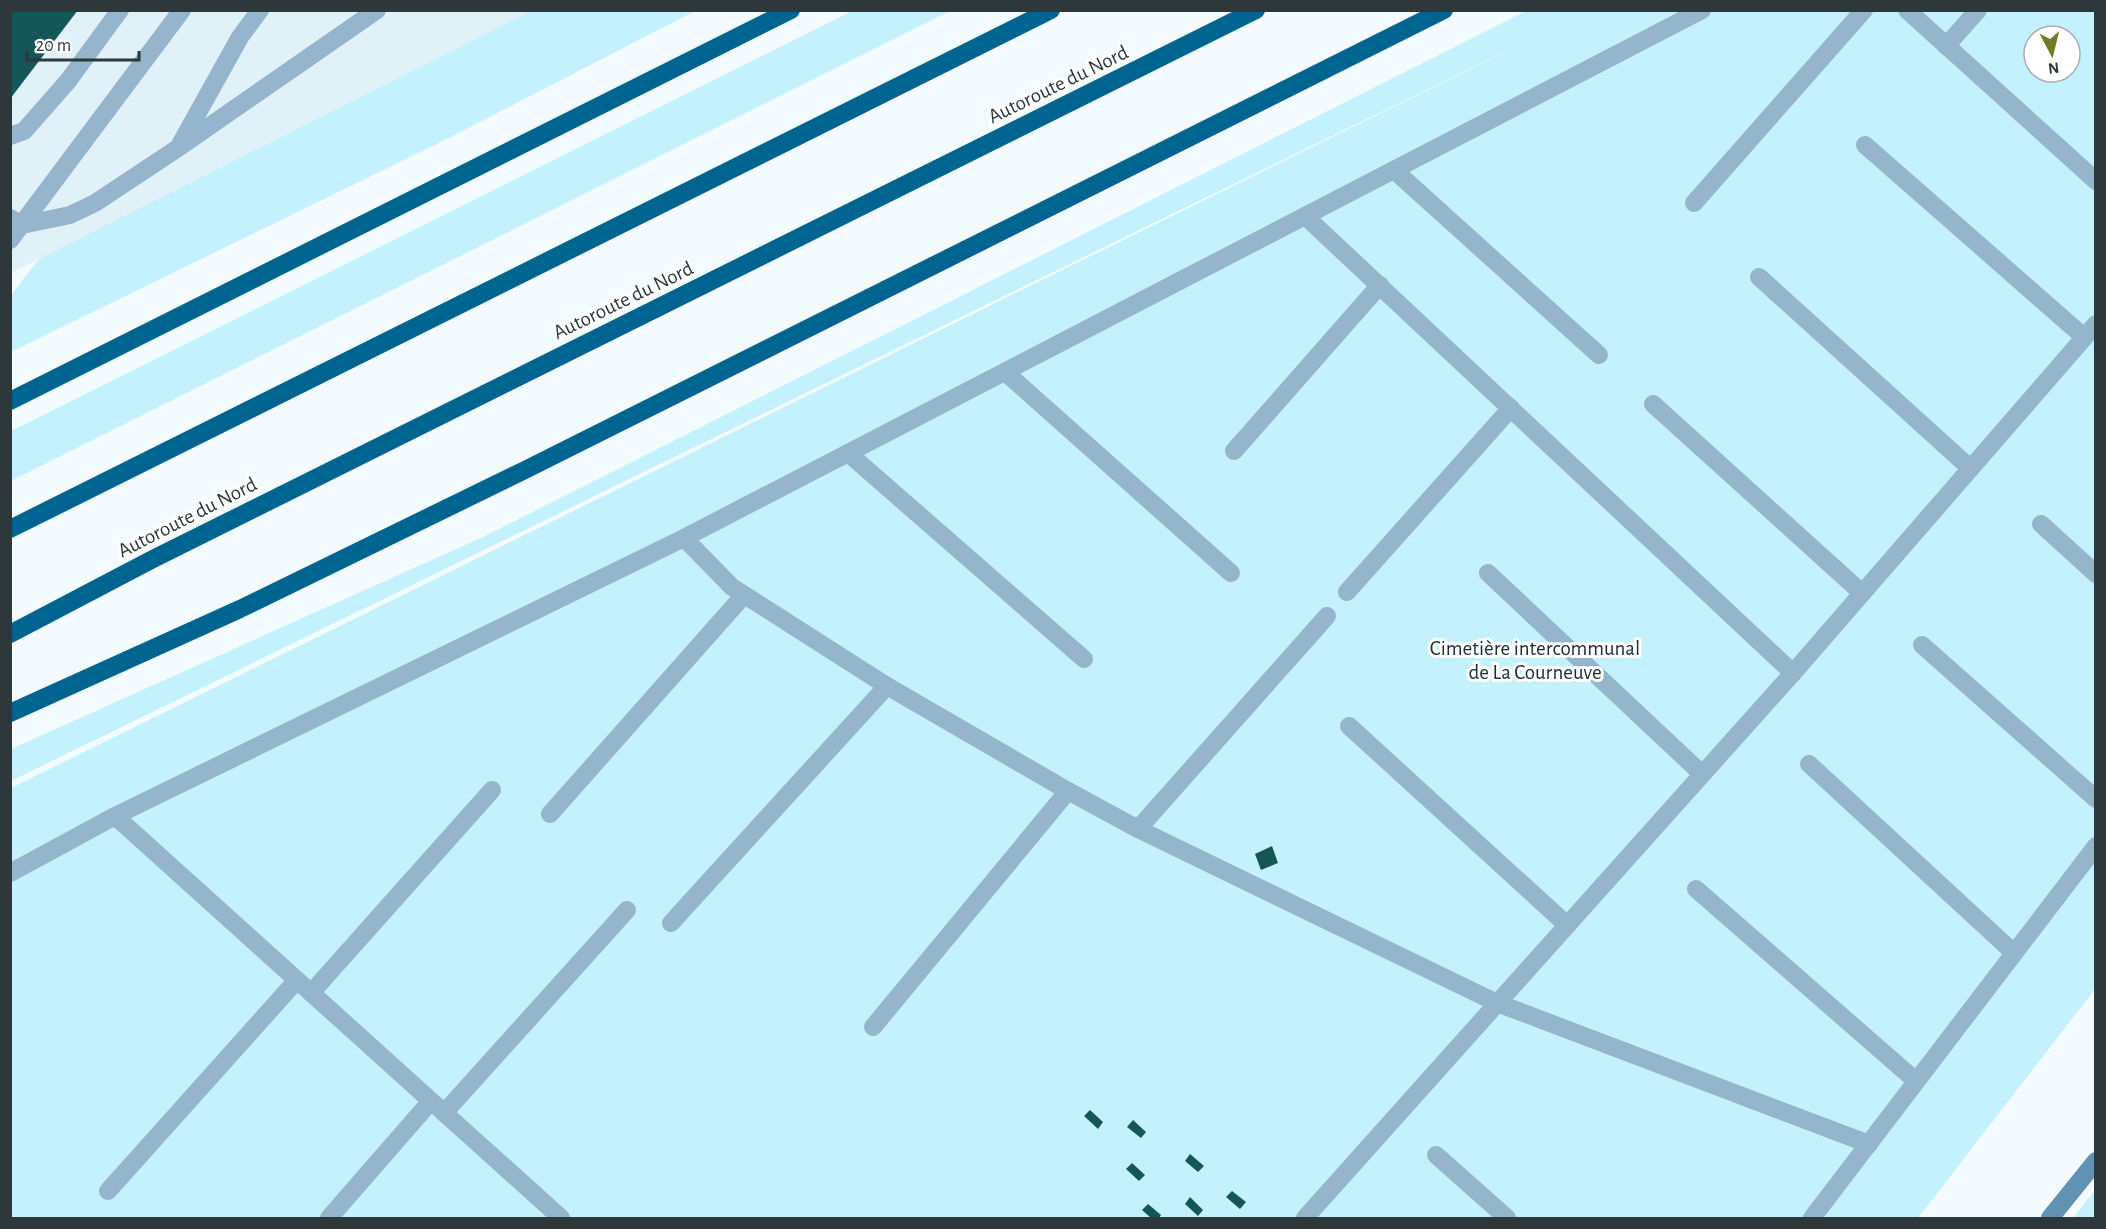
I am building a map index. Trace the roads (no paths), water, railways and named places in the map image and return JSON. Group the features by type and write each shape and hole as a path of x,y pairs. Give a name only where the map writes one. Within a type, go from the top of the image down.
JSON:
{"highway":[{"path":"10,401 791,10"},
{"path":"10,529 1051,10"},
{"name":"Autoroute du Nord","path":"10,634 153,559 1256,10"},
{"path":"10,713 240,609 525,470 1444,10"}],"main road":[{"path":"2050,1218 2096,1161"}],"lane":[{"path":"10,136 24,131 68,81 120,10"},
{"path":"10,240 16,221 182,10"},
{"path":"178,148 240,37 260,10"},
{"path":"16,221 70,215 87,207 178,148 377,10"},
{"path":"10,873 115,816 684,538 1702,10"},
{"path":"1694,203 1864,10"},
{"path":"1907,10 2096,181"},
{"path":"1946,46 1978,10"},
{"path":"1305,1218 1793,673 2090,330 1865,145"},
{"path":"1394,170 1599,356"},
{"path":"1305,216 1793,673"},
{"path":"1759,277 1970,468"},
{"path":"1234,451 1380,285"},
{"path":"1005,372 1231,573"},
{"path":"1653,404 1862,593"},
{"path":"1347,592 1511,408"},
{"path":"848,453 1084,660"},
{"path":"2041,524 2096,574"},
{"path":"684,538 732,587 744,595 887,686 1138,829 1497,1003 1869,1144"},
{"path":"1488,573 1702,774"},
{"path":"550,814 744,595"},
{"path":"1138,829 1327,616"},
{"path":"1922,645 2096,800"},
{"path":"671,923 887,686"},
{"path":"1349,726 1567,925"},
{"path":"1809,764 2014,953"},
{"path":"311,993 492,790"},
{"path":"873,1027 1068,791"},
{"path":"115,816 561,1218"},
{"path":"1812,1218 2096,846"},
{"path":"1696,889 1916,1081"},
{"path":"328,1218 627,910"},
{"path":"108,1191 297,980"},
{"path":"1436,1155 1507,1218"}],"park label":[{"name":"Cimetière intercommunal de La Courneuve","path":"1535,660"}]}
